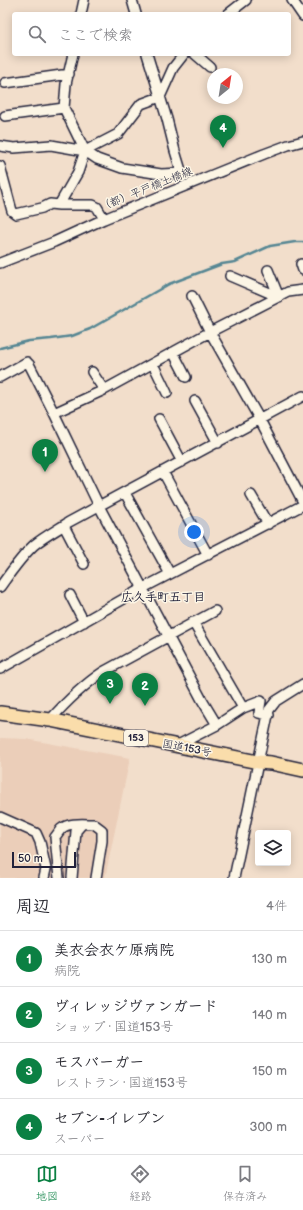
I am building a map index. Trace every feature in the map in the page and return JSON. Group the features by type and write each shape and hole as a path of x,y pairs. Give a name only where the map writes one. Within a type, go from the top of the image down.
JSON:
{"highway":[{"name":"国道153号","path":"0,713 50,720 303,770"}],"street":[{"path":"81,12 84,0"},
{"path":"132,0 135,12"},
{"path":"231,12 246,0"},
{"path":"292,0 303,16"},
{"path":"72,56 66,84 64,108 85,151"},
{"path":"148,56 186,186"},
{"path":"59,205 78,172 85,151 118,134 141,104 160,97 173,68 182,56"},
{"path":"197,56 210,67"},
{"path":"5,83 68,74"},
{"path":"4,116 64,108"},
{"name":"（都）平戸橋土橋線","path":"0,263 264,154 288,145 303,142"},
{"path":"0,146 14,148 50,145 85,151 97,158 122,168 160,174 182,173"},
{"path":"0,166 12,210 16,214 42,208 50,204 93,206 96,207 104,219"},
{"path":"268,270 279,297"},
{"path":"230,276 279,297"},
{"path":"54,413 104,390 210,332 288,292 303,290"},
{"path":"192,296 210,332 260,420 303,502"},
{"path":"173,352 186,377"},
{"path":"0,377 28,363 100,506 202,700 217,725"},
{"path":"153,364 167,393"},
{"path":"92,372 104,390"},
{"path":"0,587 21,559 33,546 46,537 100,506 303,396"},
{"path":"195,401 218,443"},
{"path":"159,419 182,462"},
{"path":"163,472 208,555"},
{"path":"125,493 170,574"},
{"path":"251,495 268,524"},
{"path":"0,669 143,588 303,505"},
{"path":"64,526 84,564"},
{"path":"70,595 84,622"},
{"path":"50,720 67,700 103,672 215,611"},
{"path":"194,622 243,708"},
{"path":"234,878 269,710 276,701 303,684"},
{"path":"176,746 217,725 243,708 261,701 259,713 268,715"},
{"path":"0,817 36,833 40,842 46,869 44,878"},
{"path":"59,878 55,837 62,829 74,824 94,824 102,830 102,842 96,878"},
{"path":"72,878 76,831 82,824"},
{"path":"64,828 61,835 65,878"}],"shaded area":[{"path":"0,738 26,739 130,758 105,878 0,878"}],"waterway":[{"path":"0,348 29,341 72,336 90,329 169,284 222,264 235,262 270,246 303,242"}],"place":[{"name":"セブン-イレブン","path":"223,148"},
{"name":"美衣会衣ケ原病院","path":"45,472"},
{"name":"モスバーガー","path":"110,704"},
{"name":"ヴィレッジヴァンガード","path":"145,706"}],"district":[{"name":"広久手町五丁目","path":"163,597"}]}
